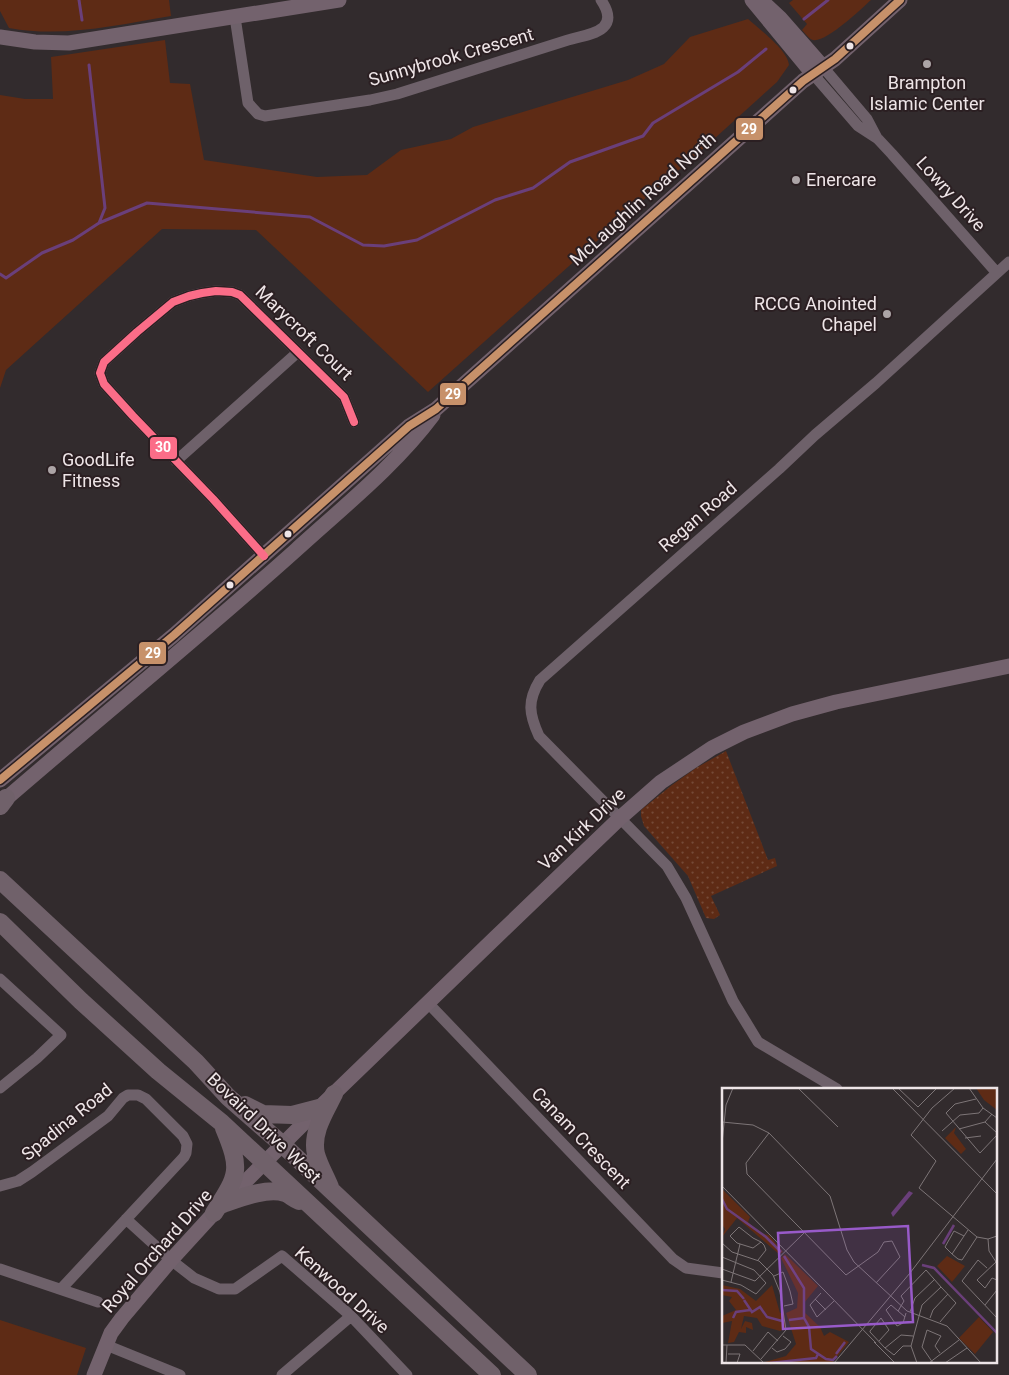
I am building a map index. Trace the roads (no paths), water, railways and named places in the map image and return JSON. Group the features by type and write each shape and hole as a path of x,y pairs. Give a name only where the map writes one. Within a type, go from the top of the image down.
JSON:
{"main road":[{"path":"0,37 35,42 69,43 338,0"},
{"path":"752,0 818,70"},
{"path":"761,0 780,18 818,70"},
{"name":"McLaughlin Road North","path":"0,780 174,635 409,426 436,409 778,103 803,81 835,59 900,0"},
{"name":"McLaughlin Road North","path":"2,803 207,629 365,487 416,436 436,409"},
{"path":"134,690 142,661"},
{"name":"Van Kirk Drive","path":"265,1164 319,1108 620,818 661,782 712,748 744,732 792,714 836,702 1009,666"},
{"path":"0,872 4,884"},
{"name":"Bovaird Drive West","path":"4,884 196,1062 228,1097 528,1375"},
{"name":"Bovaird Drive West","path":"0,922 158,1071 222,1123 492,1375"},
{"path":"332,1192 315,1149 318,1128 334,1094"},
{"path":"228,1097 263,1114 292,1115 319,1108"},
{"path":"219,1208 232,1184 236,1172 234,1152 222,1123"},
{"name":"Royal Orchard Drive","path":"94,1375 111,1333 122,1318 171,1260 219,1208 265,1164"},
{"path":"219,1208 252,1194 272,1192 284,1193 314,1210"}],"street":[{"name":"Sunnybrook Crescent","path":"235,17 248,103 258,114 265,116 397,94 595,33 602,30 607,18 607,12 601,0"},
{"name":"Lowry Drive","path":"818,70 858,126 878,139 997,273"},
{"name":"Regan Road","path":"620,818 539,736 531,720 530,704 534,689 540,680 876,383 1009,262"},
{"name":"Marycroft Court","path":"264,556 104,384 100,374 104,362 136,332 173,302 202,293 216,291 232,292 240,295 344,396 354,422"},
{"path":"176,461 298,352"},
{"path":"620,818 666,866 686,898 733,1001 758,1042 835,1088"},
{"path":"0,979 61,1035 38,1058 0,1088"},
{"name":"Canam Crescent","path":"428,1003 673,1259 686,1268 722,1273"},
{"name":"Spadina Road","path":"0,1186 24,1178 108,1116 128,1095 138,1094 146,1099 184,1136 187,1144 184,1157 61,1289"},
{"path":"126,1219 171,1260"},
{"name":"Kenwood Drive","path":"171,1260 194,1278 220,1289 235,1289 282,1256 351,1316 407,1375"},
{"path":"0,1268 98,1302"},
{"path":"282,1375 351,1316"},
{"path":"106,1346 180,1375"}],"waterway":[{"path":"79,0 82,20"},
{"path":"804,19 828,0"},
{"path":"99,223 147,203 310,217 363,245 384,246 417,240 495,200 533,188 570,162 643,136 653,123 738,72 766,49"},
{"path":"0,274 6,278 42,253 73,240 99,223 105,208 89,65"}],"place":[{"name":"Brampton Islamic Center","path":"927,64"},
{"name":"Enercare","path":"796,180"},
{"name":"RCCG Anointed Chapel","path":"887,314"},
{"name":"GoodLife Fitness","path":"52,470"}]}
